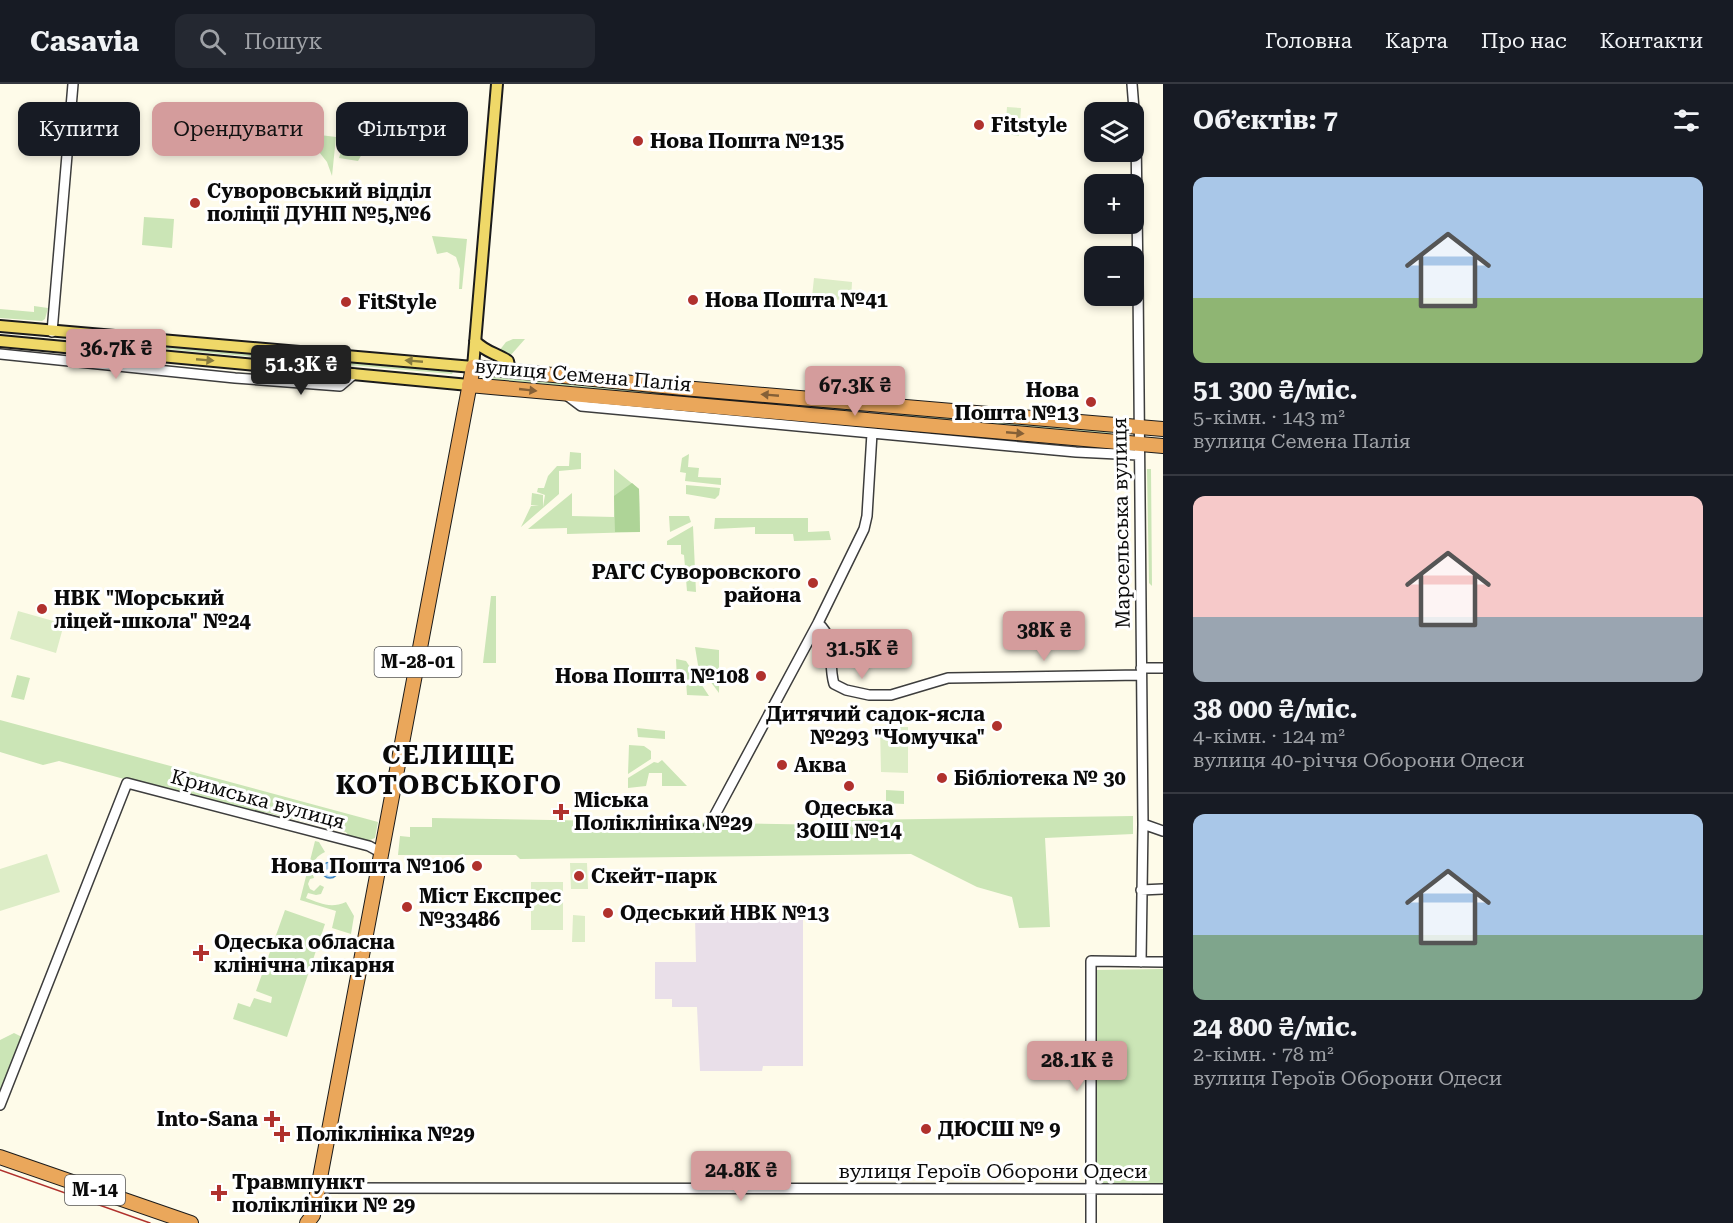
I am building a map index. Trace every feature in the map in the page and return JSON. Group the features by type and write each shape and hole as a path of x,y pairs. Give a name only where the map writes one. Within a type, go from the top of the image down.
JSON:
{"highway":[{"name":"вулиця Семена Палія","path":"472,368 1163,429"},
{"name":"М-28-01","path":"312,1220 472,368"},
{"name":"вулиця Семена Палія","path":"469,384 681,405 886,421 1138,449 1163,446"},
{"path":"681,405 683,388"},
{"path":"886,421 887,405"},
{"name":"М-14","path":"0,1157 191,1223"}],"main road":[{"path":"472,368 497,84"},
{"name":"вулиця Семена Палія","path":"0,326 93,336 414,361 472,368"},
{"path":"91,350 93,336"},
{"name":"вулиця Семена Палія","path":"0,341 469,384"},
{"path":"475,341 485,351 508,361 510,371"}],"street":[{"path":"52,332 73,84"},
{"name":"Марсельська вулиця","path":"1132,84 1136,150 1143,824 1141,962"},
{"path":"0,354 235,378 340,386 354,374"},
{"path":"235,378 236,363"},
{"path":"565,394 581,406 1076,452 1138,449"},
{"path":"709,826 818,623 866,522 872,433"},
{"path":"818,623 826,630 830,640 834,684 846,690 869,695 899,694 948,678 1141,671 1163,668"},
{"name":"Кримська вулиця","path":"0,1105 127,783 369,846 380,852"},
{"path":"1143,824 1163,831"},
{"path":"1141,890 1163,889"},
{"path":"1091,1223 1091,961 1163,962"},
{"name":"вулиця Героїв Оборони Одеси","path":"318,1188 1163,1189"}],"shaded area":[{"path":"695,917 803,917 803,1066 763,1066 762,1071 700,1071 697,1007 672,1007 672,999 655,999 655,962 696,962"}],"green space":[{"path":"1007,107 1021,108 1019,136 1005,134"},
{"path":"324,136 336,137 332,176 322,156"},
{"path":"340,156 361,156 358,161 339,158"},
{"path":"144,217 174,219 172,248 142,245"},
{"path":"432,236 467,239 462,289 459,289 460,269 456,257 447,252 437,254"},
{"path":"814,278 852,282 851,301 812,297"},
{"path":"34,306 48,308 45,319 42,321 0,318 0,309 34,312"},
{"path":"98,339 452,370 453,372 452,374 97,343"},
{"path":"513,339 525,339 510,356 499,351 506,342"},
{"path":"488,375 678,394 677,396 488,379"},
{"path":"689,394 859,407 858,412 690,398"},
{"path":"891,411 1111,431 1111,435 891,415"},
{"path":"570,452 581,453 581,469 559,471 559,494 521,527 531,506 539,506 531,505 532,493 543,495 543,507 545,495 537,492 538,488 544,488 548,476 557,466 569,466"},
{"path":"689,454 688,467 699,468 698,477 721,478 721,485 685,481 686,473 680,472 682,458"},
{"path":"614,469 639,489 640,532 567,534 567,528 528,529 572,493 572,516 614,517"},
{"path":"1147,469 1151,469 1152,586 1149,583"},
{"path":"632,483 639,489 640,532 615,532 614,496"},
{"path":"686,485 720,488 719,495 715,499 686,494"},
{"path":"669,516 689,516 691,522 670,532"},
{"path":"715,518 808,518 808,532 829,531 831,540 794,541 793,534 755,534 755,527 714,529"},
{"path":"693,526 696,592 687,591 681,545 667,545 667,541"},
{"path":"491,596 496,596 496,663 483,663"},
{"path":"18,611 64,624 56,653 10,639"},
{"path":"695,647 719,650 719,693 698,665"},
{"path":"676,659 686,661 709,696 687,695 686,681 677,680"},
{"path":"17,675 30,678 24,700 11,697"},
{"path":"0,720 378,822 375,838 367,841 349,837 346,832 264,812 261,817 59,761 43,765 0,752"},
{"path":"880,727 908,727 908,773 881,772"},
{"path":"637,728 665,731 665,739 638,737"},
{"path":"629,745 644,746 651,751 651,759 628,774"},
{"path":"662,760 687,786 662,786 662,773 649,773 646,786 628,788 628,778 654,762 658,763"},
{"path":"886,790 904,791 904,804 886,803"},
{"path":"1133,816 1133,834 1045,838 1050,927 1019,928 1012,897 977,887 911,854 520,859 516,855 398,855 400,836 410,837 410,827 432,827 432,818 834,825 851,820"},
{"path":"315,841 319,842 325,852 314,862 312,870 314,878 310,879 308,884 314,891 320,885 324,887 321,894 308,893 306,898 330,905 346,902 354,916 351,934 332,928 336,911 300,900"},
{"path":"47,854 60,892 0,911 0,869"},
{"name":"Скейт-парк","path":"570,863 587,863 588,889 571,889"},
{"path":"531,882 563,882 563,930 531,930"},
{"path":"285,910 325,924 287,1037 233,1019 238,1003 250,1007 254,998 271,1003 272,997 256,991"},
{"path":"573,915 585,916 585,942 572,942"},
{"path":"1163,969 1163,1184 1093,1184 1093,974 1096,970"},
{"path":"14,1033 22,1037 0,1092 0,1040"}],"water":[{"path":"327,862 333,862 338,870 336,876 327,878 322,873 322,867"}],"tram line":[{"path":"0,1170 150,1223"}],"place":[{"name":"Fitstyle","path":"979,125"},
{"name":"Нова Пошта №135","path":"638,141"},
{"name":"Суворовський відділ поліції ДУНП №5,№6","path":"195,203"},
{"name":"Нова Пошта №41","path":"693,300"},
{"name":"FitStyle","path":"346,302"},
{"name":"Нова Пошта №13","path":"1091,402"},
{"name":"РАГС Суворовского района","path":"813,583"},
{"name":"НВК \"Морський ліцей-школа\" №24","path":"42,609"},
{"name":"Нова Пошта №108","path":"761,676"},
{"name":"Дитячий садок-ясла №293 \"Чомучка\"","path":"997,726"},
{"name":"Аква","path":"782,765"},
{"name":"Бібліотека № 30","path":"942,778"},
{"name":"Одеська ЗОШ №14","path":"849,786"},
{"name":"Міська Поліклініка №29","path":"561,812"},
{"name":"Нова Пошта №106","path":"477,866"},
{"name":"Скейт-парк","path":"579,876"},
{"name":"Міст Експрес №33486","path":"407,907"},
{"name":"Одеський НВК №13","path":"608,913"},
{"name":"Одеська обласна клінічна лікарня","path":"201,953"},
{"name":"Into-Sana","path":"272,1119"},
{"name":"ДЮСШ № 9","path":"926,1129"},
{"name":"Поліклініка №29","path":"282,1134"},
{"name":"Травмпункт поліклініки № 29","path":"219,1193"}],"district":[{"name":"СЕЛИЩЕ КОТОВСЬКОГО","path":"449,770"}]}
